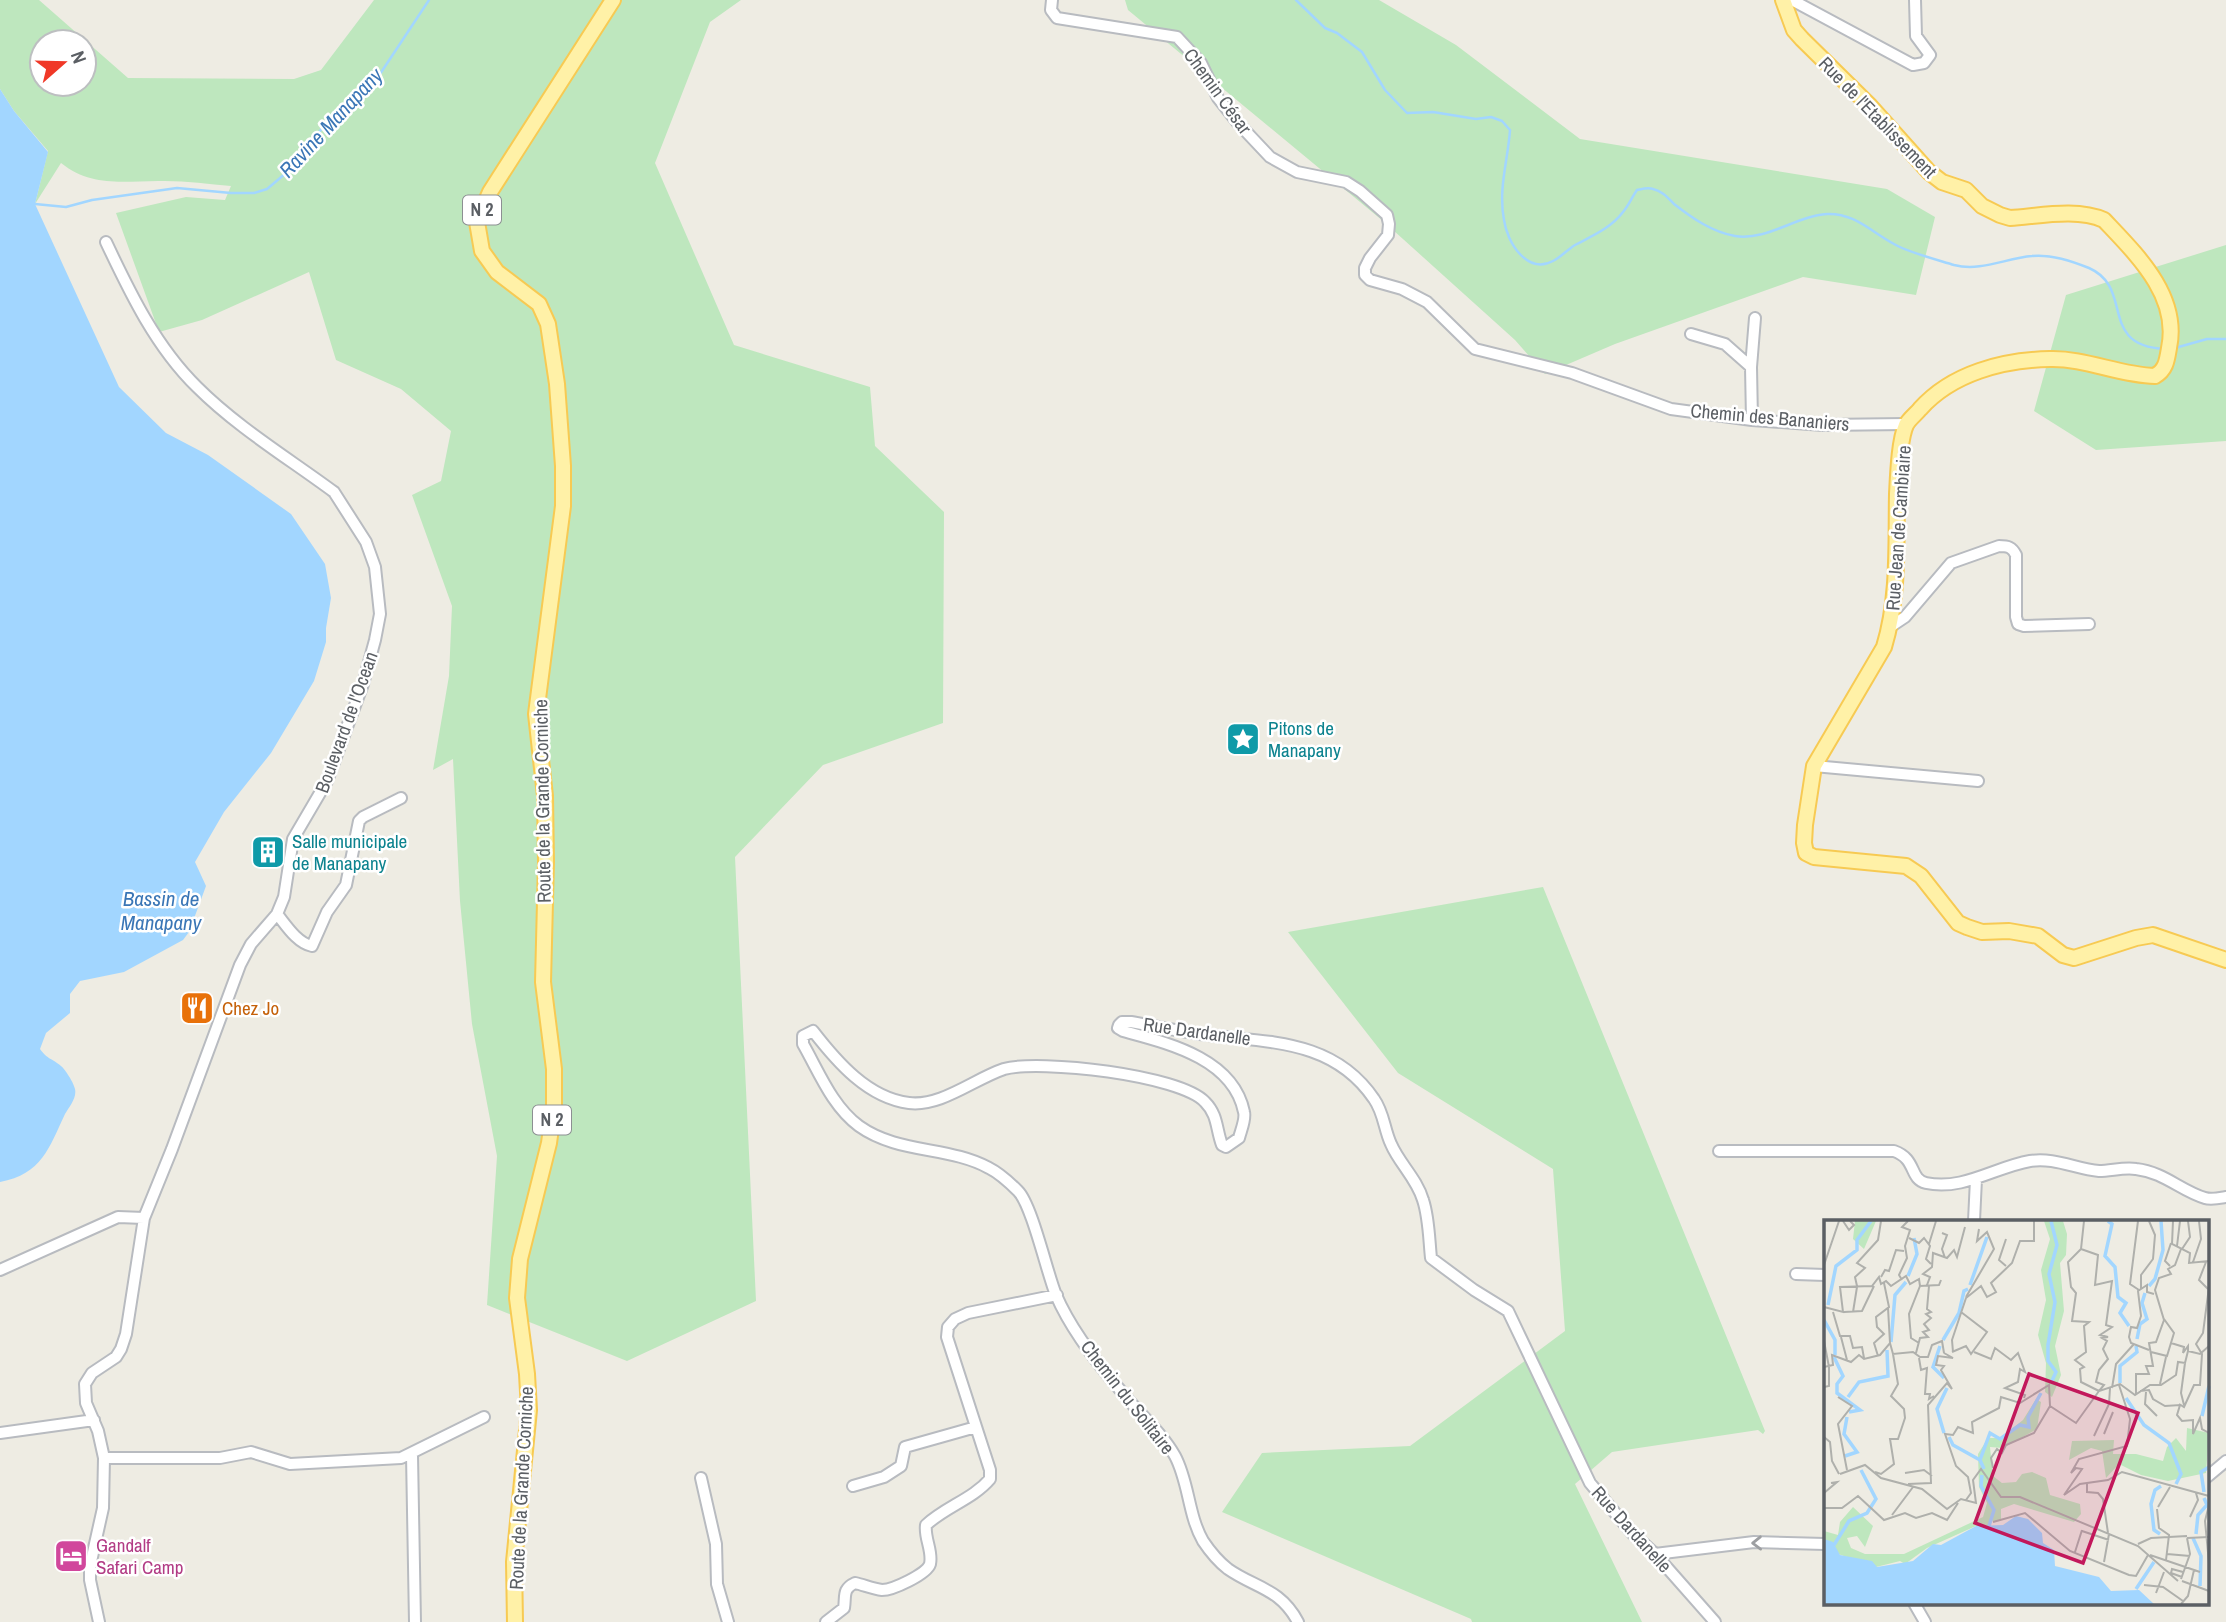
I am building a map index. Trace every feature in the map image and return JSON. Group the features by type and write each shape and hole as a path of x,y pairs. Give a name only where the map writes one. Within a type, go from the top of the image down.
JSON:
{"main road":[{"name":"Route de la Grande Corniche","path":"515,1622 514,1562 529,1410 517,1298 520,1259 549,1143 554,1106 554,1069 543,982 545,796 536,714 563,506 564,466 557,384 548,324 539,304 490,263 482,251 477,222 490,192 613,0"},
{"name":"Rue de l'Etablissement","path":"1783,0 1794,30 1936,177 1966,190 1982,206 2010,218 2080,214 2104,220 2145,266 2168,306 2171,338 2165,367"},
{"name":"Rue Jean de Cambiaire","path":"2165,367 2155,376 2137,376 2062,359 1995,367 1951,382 1932,396 1906,424 1898,470 1894,599 1890,627 1884,647 1814,766 1804,843 1807,853 1814,858 1906,866 1933,888 1958,923 1982,932 2009,931 2038,936 2063,955 2074,958 2153,935 2226,960"}],"street":[{"name":"Chemin César","path":"1052,0 1051,10 1057,18 1177,37 1201,62 1218,98 1270,157 1297,172 1346,182 1387,215 1388,235 1370,258 1365,275 1370,280 1402,289 1427,302 1475,349"},
{"path":"1792,0 1913,65 1924,63 1930,55 1916,36 1915,0"},
{"name":"Boulevard de l'Ocean","path":"99,1622 90,1580 90,1566 103,1508 104,1458 94,1420 86,1403 85,1384 92,1373 106,1365 121,1349 126,1334 144,1218 173,1149 240,965 251,944 276,914 284,897 293,839 327,781 371,656 380,614 375,567 366,542 334,492 221,410 176,364 131,295 106,242"},
{"path":"1752,420 1751,367 1755,318"},
{"path":"1691,334 1725,344 1751,367"},
{"name":"Chemin des Bananiers","path":"1475,349 1572,373 1671,408 1752,420 1823,425 1906,424"},
{"path":"1890,627 1905,617 1951,563 1999,546 2011,547 2016,555 2018,624 2089,624"},
{"path":"1814,766 1978,781"},
{"path":"276,914 296,937 312,946 327,912 346,886 359,821 401,798"},
{"name":"Rue Dardanelle","path":"1057,1295 1021,1194 991,1168 969,1159 908,1148 860,1126 846,1114 830,1093 803,1044 803,1037 813,1031 860,1082 875,1092 910,1103 938,1098 1005,1069 1023,1066 1062,1067 1165,1083 1204,1100 1215,1115 1219,1139 1226,1147 1239,1138 1245,1114 1233,1088 1221,1073 1186,1051 1123,1031 1118,1028 1122,1022 1304,1047 1337,1065 1354,1076 1374,1099 1385,1122 1391,1144 1423,1199 1431,1258 1508,1311 1590,1483 1632,1533 1655,1554 1715,1622"},
{"path":"1719,1151 1894,1151 1907,1157 1916,1177 1927,1183 1952,1184 1976,1179 2029,1161 2043,1160 2102,1171 2134,1168 2171,1180 2206,1199 2226,1197"},
{"path":"1974,1220 1976,1179"},
{"path":"0,1270 118,1217 144,1218"},
{"path":"1796,1274 1824,1275"},
{"path":"826,1622 844,1608 844,1591 848,1586 855,1583 878,1590 887,1589 926,1571 930,1565 926,1525 941,1512 982,1489 990,1479 990,1470 947,1337 948,1327 968,1313 1057,1295"},
{"name":"Chemin du Solitaire","path":"1057,1295 1087,1349 1176,1458 1194,1521 1205,1543 1228,1569 1275,1594 1286,1604 1298,1622"},
{"path":"104,1458 220,1458 251,1452 290,1464 401,1458 412,1455 485,1417"},
{"path":"0,1433 94,1420"},
{"path":"853,1486 884,1477 901,1466 905,1447 976,1427"},
{"path":"412,1455 415,1622"},
{"path":"2208,1476 2226,1461"},
{"path":"701,1478 716,1544 717,1584 727,1622"},
{"path":"1655,1554 1754,1542 1824,1544"},
{"path":"1915,1604 1925,1622"}],"green space":[{"path":"0,0 39,0 71,28 28,28 28,98 98,98 98,52 128,78 294,79 321,70 374,0 741,0 710,22 655,163 734,345 870,387 875,446 944,512 943,723 823,765 735,857 756,1301 627,1361 487,1305 497,1156 472,1024 460,901 453,759 433,770 449,676 452,606 412,495 441,481 451,431 401,389 336,360 309,272 202,320 159,332 116,213 186,197 225,200 231,186 98,180 86,177 61,163 35,204 48,151 14,111 0,89"},
{"path":"1125,0 1379,0 1456,45 1580,139 1887,189 1935,217 1916,295 1803,277 1615,344 1545,374 1515,340 1383,221 1128,10"},
{"path":"2226,245 2226,441 2096,450 2034,411 2066,295"},
{"path":"1543,887 1765,1431 1763,1434 1758,1430 1612,1452 1575,1484 1642,1622 1472,1622 1471,1619 1222,1512 1262,1453 1410,1446 1565,1331 1553,1169 1398,1073 1288,932"}],"water":[{"name":"Bassin de Manapany","path":"0,89 14,111 48,152 35,204 119,387 166,433 208,455 291,514 325,564 331,598 326,642 314,681 271,753 224,812 195,862 206,886 189,932 183,940 124,972 80,981 70,994 70,1013 46,1033 40,1049 67,1073 75,1089 74,1099 48,1148 35,1166 26,1173 0,1182"}],"waterway":[{"name":"Ravine Manapany","path":"35,204 66,207 92,200 177,188 231,193 254,193 267,189 292,168 326,123 380,74 429,0"},
{"name":"Ravine Manapany","path":"1296,0 1325,28 1337,33 1362,52 1385,90 1407,113 1433,112 1476,119 1491,117 1502,121 1510,130 1502,197 1506,229 1520,254 1535,264 1553,261 1601,231 1618,218 1637,190 1651,188 1662,193 1703,224 1735,236 1759,235 1827,214 1854,220 1900,247 1923,256 1964,267 2039,256 2069,261 2089,268 2103,277 2111,289 2123,327 2131,338 2144,345 2165,349"},
{"name":"Ravine Manapany","path":"2175,348 2207,339 2226,339"}],"place":[{"name":"Pitons de Manapany","path":"1243,739"},
{"name":"Salle municipale de Manapany","path":"268,852"},
{"name":"Chez Jo","path":"197,1008"},
{"name":"Gandalf Safari Camp","path":"71,1556"}]}
